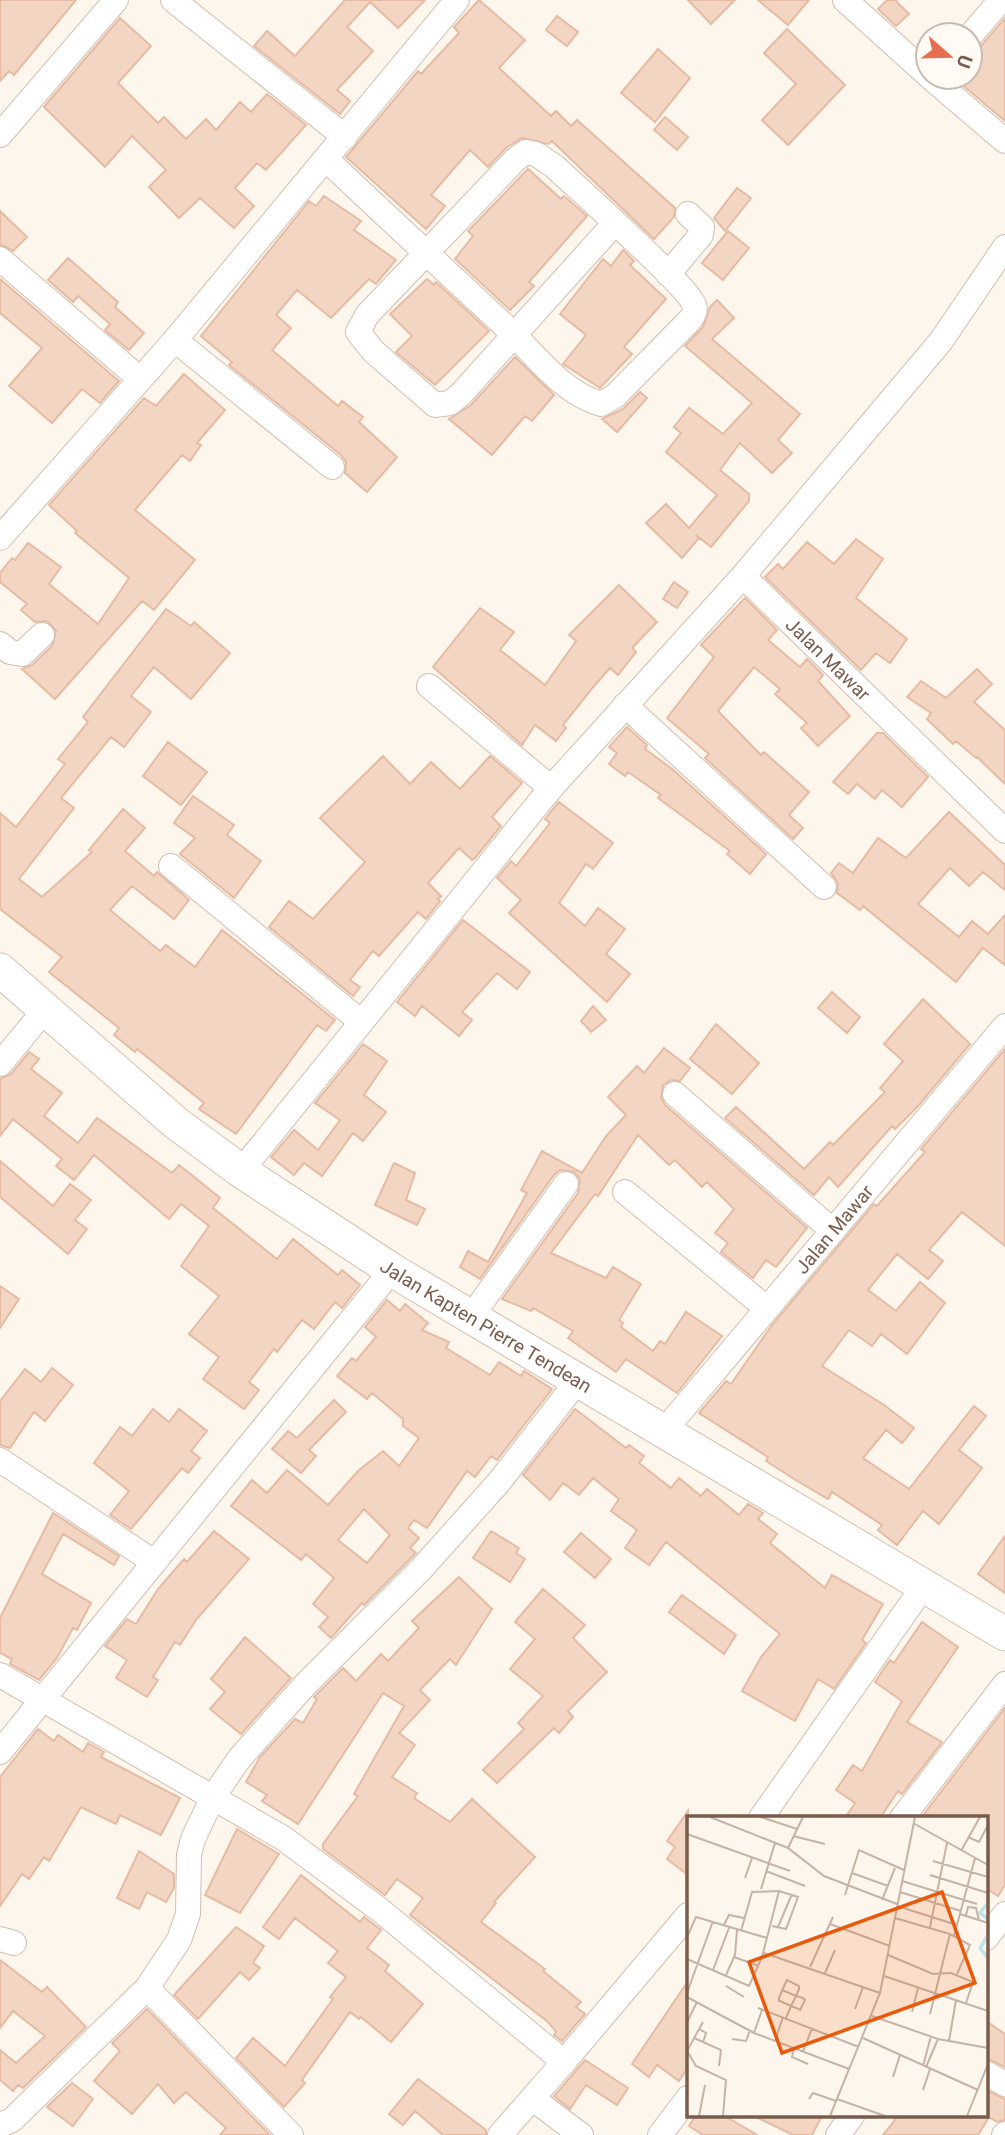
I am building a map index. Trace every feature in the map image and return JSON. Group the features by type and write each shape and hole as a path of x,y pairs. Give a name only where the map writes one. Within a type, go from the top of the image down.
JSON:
{"main road":[{"name":"Jalan Kapten Pierre Tendean","path":"0,970 176,1123 240,1171 392,1270 1005,1634"}],"street":[{"path":"0,134 116,0"},
{"path":"173,0 345,137"},
{"path":"0,538 175,340 457,0"},
{"path":"845,0 914,62"},
{"path":"983,21 1001,0"},
{"path":"947,91 1005,141"},
{"path":"327,160 426,253 515,335 568,387 581,397 601,404 615,396 695,313 694,303 668,274 554,166 536,154 526,152 516,159 426,253 359,326 358,332 373,351 425,397 440,406 450,403 461,394 515,335 614,223"},
{"path":"668,274 701,235 702,227 688,214"},
{"path":"240,1171 551,788 743,576 941,341 1005,247"},
{"path":"0,259 140,379"},
{"path":"175,340 331,467"},
{"name":"Jalan Mawar","path":"743,576 1005,831"},
{"path":"0,644 10,652 22,654 42,635"},
{"path":"429,686 551,788"},
{"path":"625,705 824,887"},
{"path":"171,866 360,1021"},
{"path":"0,1063 44,1011"},
{"name":"Jalan Mawar","path":"664,1431 765,1307 833,1231 1005,1026"},
{"path":"675,1094 833,1231"},
{"path":"471,1317 566,1184"},
{"path":"625,1192 765,1307"},
{"path":"0,1752 40,1699 392,1270"},
{"path":"0,2125 12,2120 147,1988 179,1940 188,1914 189,1855 193,1839 213,1797 259,1734 423,1567 474,1510 579,1379"},
{"path":"0,1460 154,1562"},
{"path":"762,1816 923,1587"},
{"path":"0,1675 283,1838 327,1870 564,2062"},
{"path":"904,1816 1005,1684"},
{"path":"988,1935 1005,1914"},
{"path":"500,2135 687,1916"},
{"path":"147,1988 291,2135"},
{"path":"988,2074 1005,2084"},
{"path":"533,2099 581,2135"},
{"path":"660,2135 687,2099"},
{"path":"838,2135 851,2118"}],"building":[{"path":"0,0 76,0 14,75 9,71 0,81"},
{"path":"345,0 425,0 398,28 370,2 347,27 373,51 337,90 350,101 340,114 254,46 267,31 295,56"},
{"path":"479,0 525,40 499,68 551,116 556,111 571,126 577,120 675,208 674,217 654,239 552,141 548,144 522,138 507,147 488,167 470,150 431,195 445,206 426,229 346,157 418,71 421,74 459,33 454,27"},
{"path":"688,0 735,0 711,24"},
{"path":"758,0 809,0 788,25"},
{"path":"887,0 895,0 909,14 896,26 878,9"},
{"path":"557,16 578,32 567,46 546,30"},
{"path":"120,18 151,46 118,83 158,123 164,117 186,139 206,119 216,130 240,102 251,112 267,94 306,125 266,170 257,163 235,188 254,206 234,228 200,198 179,218 149,187 166,170 132,136 105,167 44,107"},
{"path":"1005,18 1005,121 970,91 984,91 984,42"},
{"path":"787,29 845,85 788,145 762,120 796,84 764,53"},
{"path":"658,49 690,78 655,122 621,93"},
{"path":"665,117 688,137 677,150 654,130"},
{"path":"528,169 561,199 564,196 587,216 529,282 534,286 510,310 455,259 473,236 468,231"},
{"path":"737,188 751,198 725,231 714,218"},
{"path":"324,196 361,221 354,230 396,260 376,284 369,279 331,318 297,290 276,315 291,328 272,350 338,406 342,401 363,417 359,422 397,457 367,492 345,473 346,462 341,455 229,365 232,362 201,336 309,201 316,206"},
{"path":"0,211 27,237 13,251 0,244"},
{"path":"728,231 749,248 723,280 702,263"},
{"path":"623,250 634,261 630,265 666,299 624,347 632,354 600,388 563,364 586,335 560,314 603,259 611,266"},
{"path":"68,258 118,302 115,307 144,333 129,350 105,330 110,324 78,296 73,302 48,280"},
{"path":"0,279 119,381 100,403 82,389 52,423 9,386 42,348 0,313"},
{"path":"427,279 434,285 436,282 489,331 435,385 396,352 412,336 390,314"},
{"path":"717,300 734,318 712,339 800,414 778,440 792,453 772,473 740,443 720,470 749,494 749,501 711,547 696,535 699,538 682,558 646,523 666,504 689,528 717,495 666,452 681,433 674,427 689,408 723,434 752,403 685,346 703,327 710,307"},
{"path":"515,357 554,395 532,421 525,416 492,455 449,419 471,405"},
{"path":"184,374 225,410 197,443 201,445 190,461 182,455 135,510 195,560 154,610 142,601 55,699 22,669 32,665 52,646 56,631 47,621 35,622 21,610 27,604 0,582 0,573 28,543 61,567 49,584 98,624 129,578 75,533 77,531 49,505 144,398 156,406"},
{"path":"640,392 647,398 617,432 602,419 623,409"},
{"path":"856,539 883,559 856,598 907,639 890,663 876,653 861,670 765,577 778,564 783,569 807,542 834,564"},
{"path":"674,582 688,592 677,608 663,599"},
{"path":"619,585 657,622 632,648 636,652 618,675 610,668 595,685 563,725 566,728 556,741 535,725 522,745 433,667 480,608 514,632 500,650 545,685 576,641 569,635"},
{"path":"745,598 777,630 768,640 800,667 807,659 823,675 818,681 850,716 818,746 801,728 807,723 775,694 780,689 754,667 718,711 761,755 764,752 809,792 789,815 803,828 793,839 705,758 709,754 667,718 714,657 701,645"},
{"path":"166,609 191,626 194,622 230,653 191,699 154,667 131,696 151,712 124,747 111,737 61,798 74,808 19,879 42,897 92,852 89,850 123,809 145,828 125,851 154,876 157,872 189,900 174,919 132,886 110,910 160,951 166,945 195,967 222,930 335,1020 326,1031 317,1025 236,1134 199,1109 204,1103 137,1049 135,1052 114,1035 119,1028 49,972 62,957 0,909 0,813 16,827 65,764 58,759 88,722 83,717"},
{"path":"977,669 992,684 974,702 1005,730 1005,784 977,757 956,741 953,744 927,719 931,713 907,697 921,681 946,698"},
{"path":"627,727 647,745 645,749 672,769 766,854 750,874 727,854 730,851 658,798 661,795 628,772 625,776 609,764 617,753 609,747"},
{"path":"877,733 883,733 928,777 902,807 882,790 875,799 857,784 848,794 833,782"},
{"path":"168,742 207,772 181,805 143,776"},
{"path":"383,756 410,784 431,762 460,789 490,756 522,783 492,817 501,826 475,858 472,860 459,848 428,883 441,896 426,919 418,912 379,956 373,951 350,980 360,987 353,996 269,927 289,901 313,919 365,862 320,818"},
{"path":"193,796 234,825 227,835 261,861 234,898 180,854 195,838 174,823"},
{"path":"559,802 613,843 593,869 586,864 559,903 585,926 598,908 625,929 606,954 630,974 607,1002 509,913 521,900 497,878 511,861 516,866 550,823 545,819"},
{"path":"949,812 1005,865 1005,890 983,872 969,886 950,868 918,904 959,937 972,921 988,934 1005,915 1005,965 983,948 956,982 863,906 860,910 837,893 838,883 831,873 839,863 853,873 878,838 906,858"},
{"path":"463,920 530,972 517,989 497,973 462,1012 472,1020 459,1036 422,1006 415,1016 397,1002"},
{"path":"832,992 860,1017 847,1033 818,1008"},
{"path":"923,999 970,1044 919,1105 895,1129 892,1126 838,1187 829,1177 814,1195 725,1118 736,1107 804,1169 830,1142 833,1145 885,1092 880,1088 903,1061 884,1044"},
{"path":"593,1006 606,1020 591,1032 581,1021"},
{"path":"716,1024 759,1063 732,1094 690,1059"},
{"path":"363,1044 387,1061 364,1095 386,1112 363,1141 353,1133 322,1176 304,1163 294,1175 271,1157 294,1130 318,1150 340,1120 315,1103"},
{"path":"664,1048 690,1068 680,1081 671,1080 663,1085 661,1098 665,1105 807,1228 776,1267 766,1260 753,1278 721,1252 728,1243 715,1233 734,1209 707,1182 702,1187 675,1160 669,1165 638,1135 598,1196 595,1194 551,1253 606,1278 613,1267 641,1284 619,1320 623,1323 621,1327 653,1351 660,1341 665,1344 686,1312 722,1336 677,1393 626,1359 616,1372 568,1338 573,1331 533,1308 531,1311 502,1299 578,1193 580,1179 574,1172 560,1170 554,1175 480,1279 460,1267 468,1251 488,1262 527,1193 521,1190 542,1151 582,1173 606,1136 626,1115 608,1097 637,1066 644,1073"},
{"path":"1005,1049 1005,1246 962,1212 929,1250 943,1261 928,1279 897,1254 868,1290 896,1311 920,1282 945,1303 907,1354 881,1334 872,1346 849,1330 822,1366 884,1405 914,1428 902,1443 886,1430 863,1458 909,1489 974,1406 986,1416 959,1450 982,1468 939,1524 923,1511 897,1545 878,1530 882,1525 832,1492 828,1499 794,1479 766,1461 768,1457 699,1413 726,1381 731,1384 772,1325 874,1204 877,1206 925,1152 921,1149"},
{"path":"29,1052 39,1059 31,1069 62,1093 44,1116 78,1143 97,1118 172,1173 179,1165 220,1198 213,1208 277,1259 293,1239 338,1275 342,1270 360,1285 342,1308 335,1302 314,1329 302,1320 277,1352 274,1349 249,1382 259,1390 244,1409 203,1379 219,1357 189,1334 219,1296 181,1266 209,1226 181,1204 169,1219 94,1155 74,1180 56,1166 62,1159 13,1119 0,1136 0,1079 11,1074"},
{"path":"0,1161 53,1206 70,1184 91,1200 75,1220 87,1229 68,1254 0,1197"},
{"path":"394,1163 415,1173 406,1200 425,1209 417,1225 375,1205"},
{"path":"0,1286 19,1299 0,1328"},
{"path":"387,1300 400,1311 405,1304 428,1323 422,1330 449,1342 446,1348 490,1375 499,1362 521,1376 524,1371 552,1389 497,1460 491,1456 475,1477 467,1471 427,1528 414,1520 408,1528 419,1538 410,1548 416,1553 364,1605 362,1603 331,1638 319,1627 328,1617 313,1604 334,1578 306,1554 301,1560 231,1506 252,1480 267,1493 287,1470 328,1505 358,1471 383,1451 399,1466 419,1438 403,1426 403,1419 372,1393 367,1399 337,1376 352,1358 356,1361 376,1337 365,1327","holes":["364,1509 390,1535 367,1563 338,1540"]},
{"path":"52,1368 73,1385 45,1421 34,1412 10,1448 0,1445 0,1401 25,1369 41,1382"},
{"path":"334,1400 346,1412 309,1450 316,1456 301,1473 272,1449 288,1431 297,1438"},
{"path":"153,1409 169,1422 179,1409 207,1431 191,1451 200,1458 188,1473 182,1468 131,1529 110,1515 129,1491 94,1463 120,1427 132,1436"},
{"path":"575,1409 626,1448 629,1445 644,1456 639,1463 671,1488 679,1478 701,1496 707,1489 739,1515 748,1504 763,1513 758,1519 777,1534 770,1543 825,1588 832,1575 883,1604 862,1640 866,1643 834,1689 818,1679 795,1721 742,1691 761,1657 780,1634 666,1542 649,1565 625,1548 637,1530 611,1511 619,1499 593,1478 579,1495 563,1483 550,1500 523,1475"},
{"path":"53,1513 119,1556 114,1565 63,1534 42,1574 91,1603 77,1630 73,1628 57,1658 39,1680 10,1664 12,1659 0,1653 0,1618"},
{"path":"214,1531 249,1559 196,1620 180,1645 175,1642 153,1677 158,1680 147,1697 116,1678 127,1660 105,1646 127,1619 136,1624 158,1589 184,1559 187,1562"},
{"path":"491,1531 519,1548 516,1553 525,1559 510,1582 473,1558"},
{"path":"581,1533 611,1559 595,1578 564,1552"},
{"path":"1005,1536 1005,1593 978,1574"},
{"path":"459,1577 492,1609 456,1665 450,1659 420,1690 430,1700 399,1733 415,1745 392,1777 417,1793 414,1798 450,1822 472,1799 535,1857 494,1902 496,1903 481,1922 545,1969 543,1971 581,2002 576,2007 585,2014 562,2041 554,2035 556,2032 548,2022 410,1915 423,1898 397,1879 385,1895 323,1849 323,1844 358,1796 354,1794 404,1706 383,1693 298,1824 262,1801 267,1795 246,1782 260,1757 295,1719 303,1723 317,1699 314,1697 343,1668 356,1681 381,1654 388,1661 419,1628 412,1621"},
{"path":"543,1589 585,1625 573,1638 607,1672 568,1711 573,1717 559,1733 554,1728 497,1783 483,1770 524,1729 518,1723 543,1696 510,1669 535,1639 515,1622"},
{"path":"682,1595 736,1635 724,1654 669,1612"},
{"path":"922,1622 958,1647 907,1722 942,1742 902,1794 898,1791 881,1816 846,1816 855,1803 836,1790 853,1765 862,1771 902,1701 875,1682 890,1660 894,1663"},
{"path":"245,1637 291,1678 241,1734 210,1709 225,1692 211,1679"},
{"path":"1005,1708 1005,1885 998,1896 988,1889 988,1816 923,1816"},
{"path":"38,1729 54,1741 58,1735 83,1752 88,1743 104,1752 101,1757 180,1798 161,1835 120,1815 116,1824 81,1807 49,1861 44,1857 29,1879 22,1874 0,1906 0,1777"},
{"path":"688,1811 687,1874 667,1859 675,1847 667,1841"},
{"path":"237,1829 279,1854 240,1913 205,1895"},
{"path":"139,1851 174,1874 174,1888 166,1902 147,1892 139,1909 117,1898"},
{"path":"301,1875 360,1922 364,1917 381,1930 367,1948 389,1965 385,1971 423,2004 391,2042 361,2017 359,2019 350,2012 302,2080 305,2083 284,2107 236,2058 253,2038 285,2066 346,1977 328,1963 338,1951 295,1918 279,1939 263,1927"},
{"path":"236,1927 264,1946 253,1963 260,1968 249,1980 240,1972 198,2019 174,1995"},
{"path":"0,1960 42,1992 47,1987 86,2027 23,2088 18,2085 13,2091 0,2080 0,2050 16,2063 45,2036 13,2011 0,2028"},
{"path":"687,1982 687,2069 679,2081 657,2065 649,2077 632,2064"},
{"path":"147,2009 270,2135 220,2135 226,2128 186,2092 174,2103 158,2084 132,2114 94,2081 120,2051 112,2043"},
{"path":"988,2022 1005,2034 1005,2067 988,2059"},
{"path":"585,2060 628,2088 617,2105 586,2085 570,2109 554,2096"},
{"path":"418,2079 486,2130 486,2135 443,2135 415,2111 403,2125 389,2114"},
{"path":"72,2083 93,2099 73,2126 47,2107"},
{"path":"988,2091 1005,2099 1005,2120 997,2122 989,2117 978,2135 883,2135 896,2118 988,2118"},
{"path":"694,2118 728,2118 757,2135 703,2135 689,2126"},
{"path":"758,2118 821,2118 812,2135 793,2135"}]}
